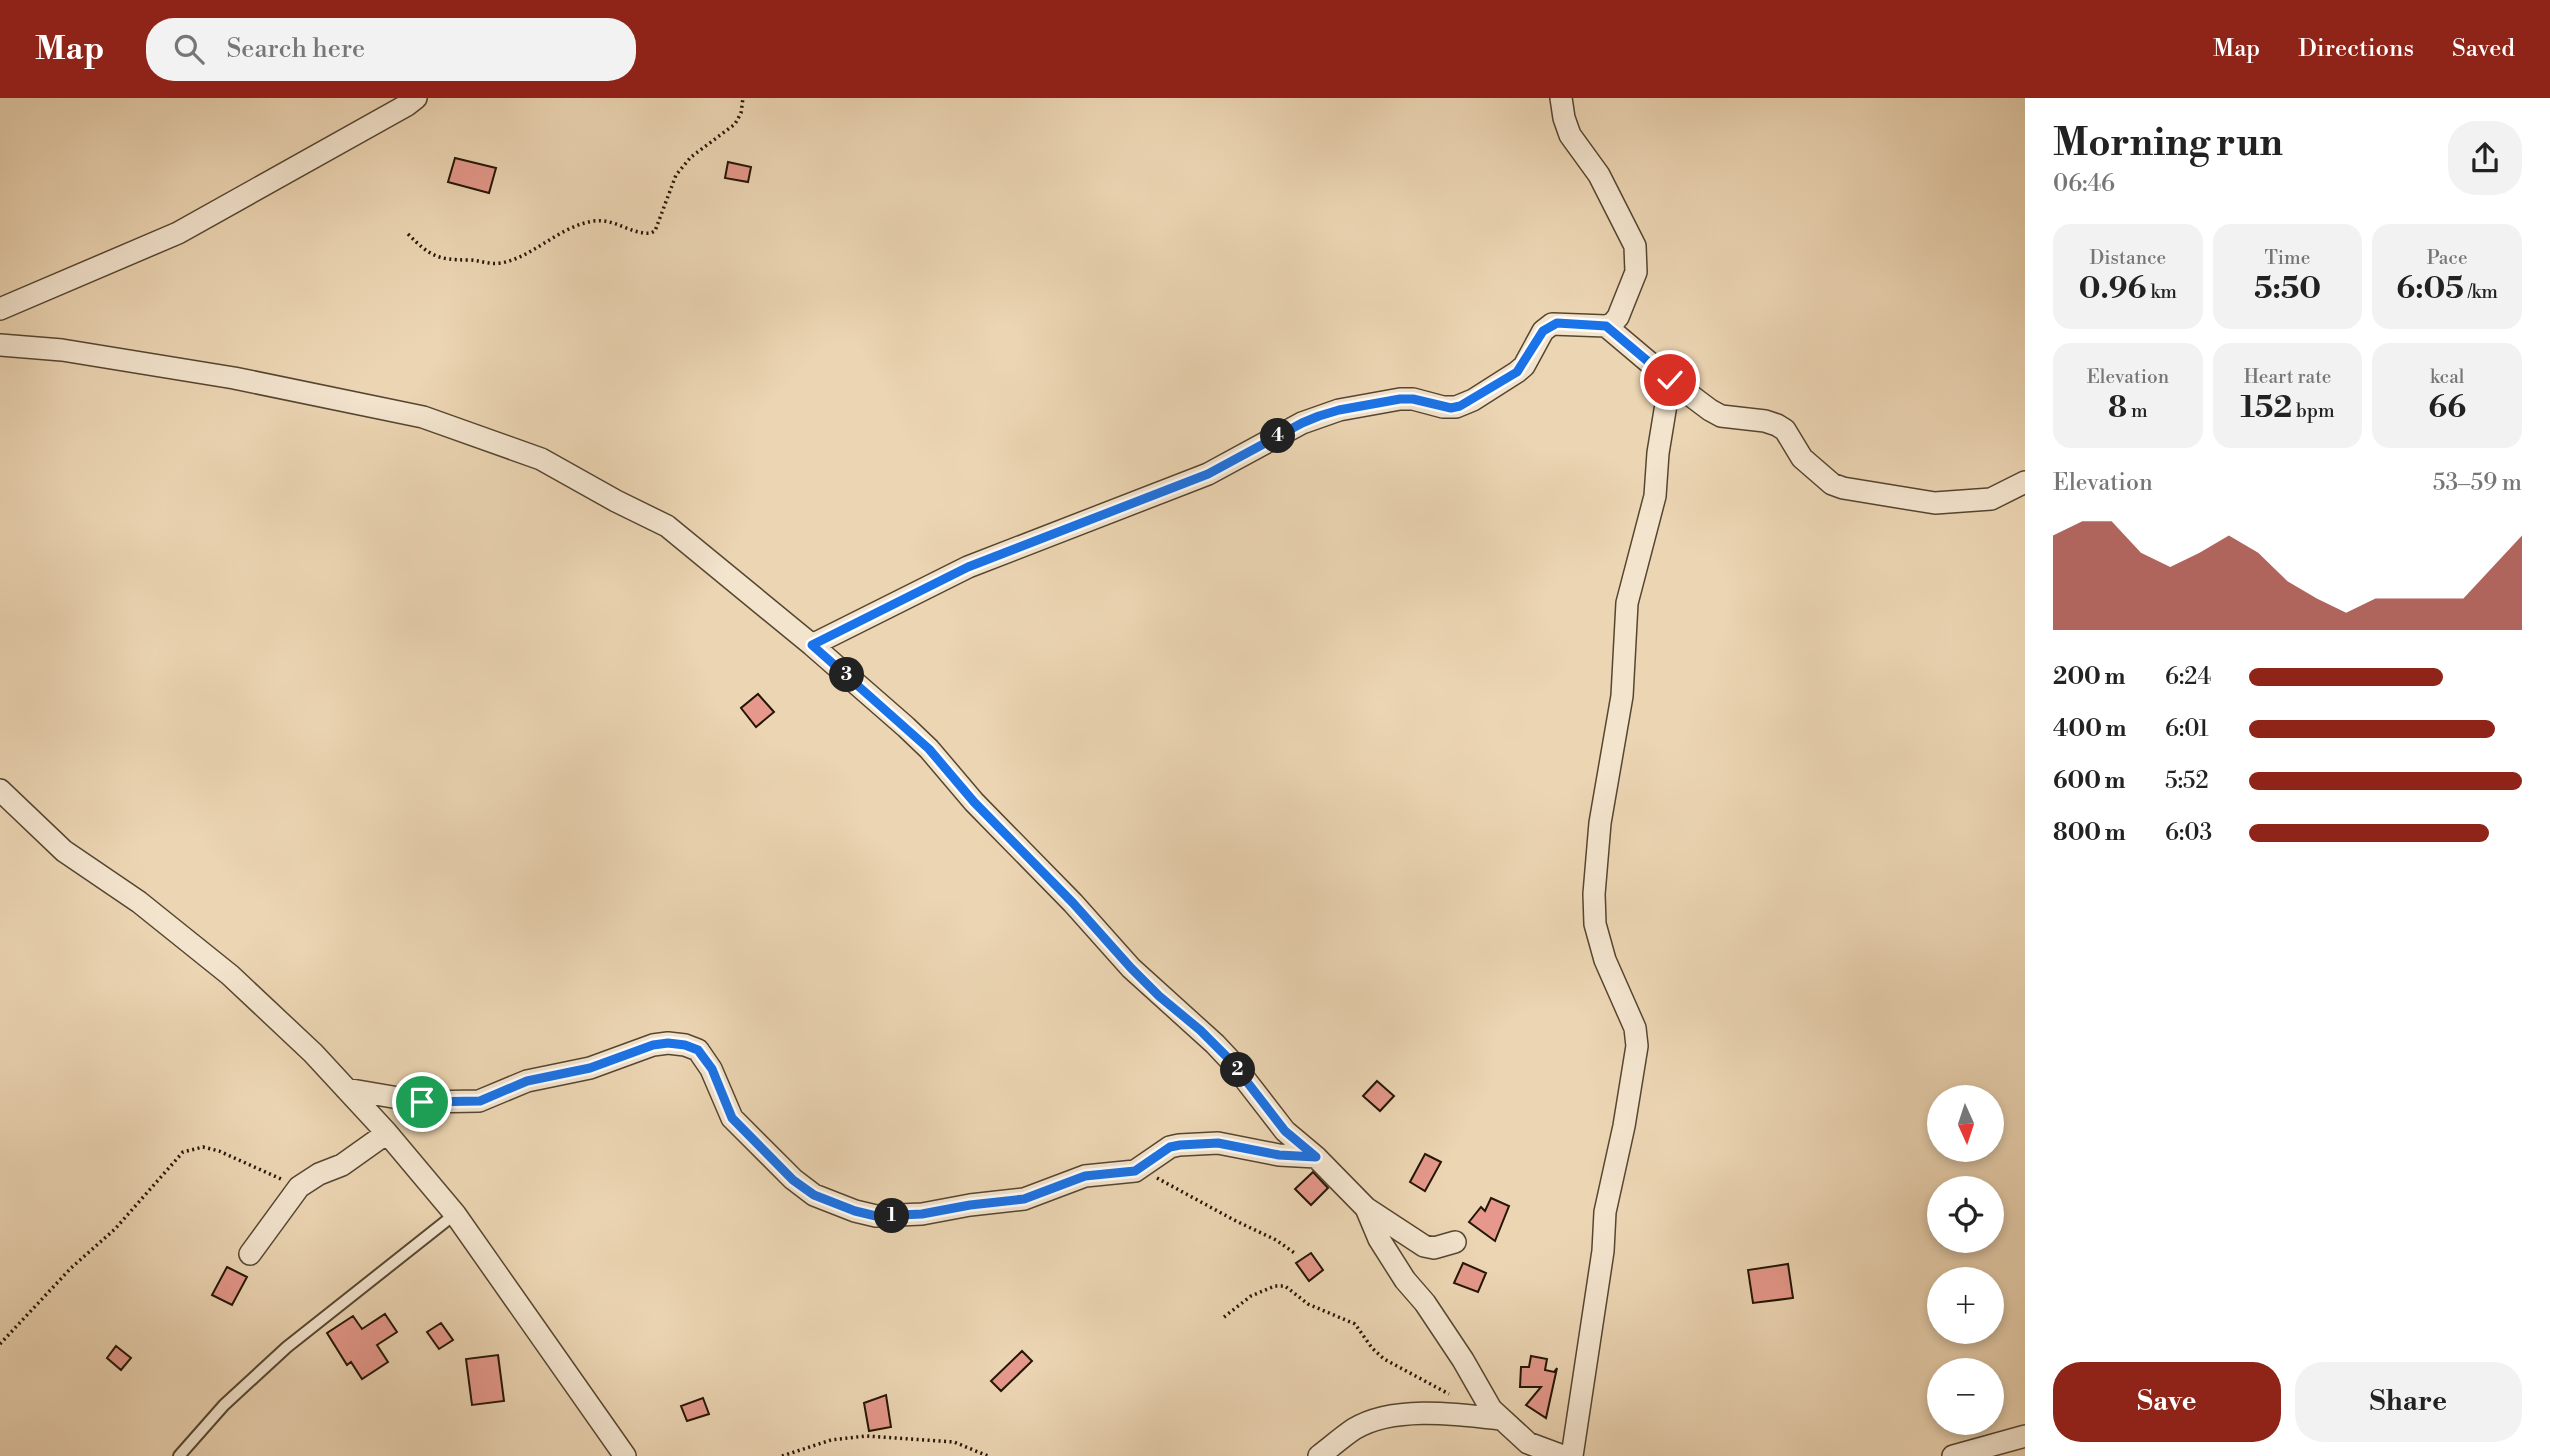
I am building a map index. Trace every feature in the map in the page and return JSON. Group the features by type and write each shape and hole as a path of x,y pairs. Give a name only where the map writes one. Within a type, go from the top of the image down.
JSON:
{"street":[{"path":"0,309 178,233 416,98"},
{"path":"812,645 968,567 1208,474 1302,423 1339,410 1400,399 1456,407 1473,400 1517,372 1543,331 1552,324 1612,324 1618,317 1636,272 1635,246 1598,175 1570,135 1561,98"},
{"path":"1606,326 1670,380 1721,416 1777,425 1784,430 1802,458 1832,484 1935,502 1991,499 2025,482"},
{"path":"0,345 62,350 234,378 424,417 541,459 667,526 812,645 929,749 974,802 1073,903 1131,968 1230,1060 1285,1131 1316,1157 1366,1208 1424,1247 1434,1248 1455,1242"},
{"path":"1366,1208 1379,1239 1405,1280 1425,1303 1464,1360 1490,1409 1528,1443 1563,1456 1603,1251 1605,1212 1625,1126 1637,1046 1635,1028 1605,960 1595,924 1594,894 1600,823 1622,695 1627,603 1655,496 1658,453 1670,380"},
{"path":"0,790 64,850 139,902 230,975 313,1053 387,1133 455,1214 625,1456"},
{"path":"346,1089 422,1102 480,1101 527,1081 590,1068 653,1045 668,1043 698,1050 712,1069 732,1118 793,1180 814,1195 855,1211 886,1216 922,1214 1024,1199 1085,1176 1135,1171 1170,1147 1206,1143 1227,1144 1279,1155 1316,1157"},
{"path":"250,1254 299,1187 319,1174 342,1165 387,1133"},
{"path":"1319,1456 1354,1429 1401,1414 1501,1419"},
{"path":"1953,1456 2025,1436"}],"lane":[{"path":"179,1456 224,1405 287,1347 455,1214"}],"path":[{"path":"408,234 433,256 455,261 496,264 536,248 550,238 582,223 597,220 651,233 676,175 691,157 735,124 741,113 743,98"},
{"path":"0,1344 71,1268 114,1229 183,1153 203,1147 219,1151 299,1187"},
{"path":"1135,1171 1174,1186 1276,1240 1296,1254"},
{"path":"1224,1317 1251,1296 1265,1289 1285,1286 1308,1304 1355,1324 1372,1349 1384,1359 1457,1398"},
{"path":"782,1456 831,1440 866,1436 954,1442 988,1456"}],"building":[{"path":"455,158 496,168 489,193 448,182"},
{"path":"728,162 751,167 748,182 725,178"},
{"path":"758,694 774,712 756,727 741,708"},
{"path":"1377,1081 1394,1096 1380,1111 1363,1096"},
{"path":"1425,1154 1441,1162 1425,1191 1410,1182"},
{"path":"1313,1172 1328,1188 1311,1205 1295,1189"},
{"path":"1491,1198 1509,1206 1495,1241 1469,1222 1481,1207 1485,1211"},
{"path":"1311,1253 1323,1270 1309,1281 1296,1263"},
{"path":"1463,1263 1486,1273 1478,1292 1454,1283"},
{"path":"1788,1264 1793,1298 1753,1303 1748,1270"},
{"path":"227,1267 247,1277 232,1305 212,1295"},
{"path":"385,1314 397,1332 377,1345 388,1362 362,1379 351,1362 347,1365 327,1333 353,1316 362,1329"},
{"path":"441,1323 453,1340 439,1349 427,1332"},
{"path":"116,1346 131,1358 121,1370 107,1358"},
{"path":"1022,1351 1032,1361 1001,1391 991,1381"},
{"path":"498,1355 504,1401 472,1405 466,1359"},
{"path":"1531,1356 1547,1359 1545,1370 1554,1372 1557,1368 1546,1418 1526,1405 1541,1387 1520,1387 1521,1367 1529,1367"},
{"path":"886,1395 891,1427 869,1431 864,1403"},
{"path":"703,1398 709,1414 687,1421 681,1406"}],"route":[{"path":"422,1102 480,1101 527,1081 590,1068 653,1045 685,1045 698,1050 712,1069 732,1118 793,1180 814,1195 876,1216 922,1214 1024,1199 1085,1176 1135,1171 1170,1147 1180,1145 1218,1143 1279,1155 1316,1157 1285,1131 1230,1060 1131,968 1073,903 974,802 929,749 812,645 968,567 1208,474 1319,416 1400,399 1413,399 1451,408 1460,406 1524,366 1543,331 1552,324 1606,326 1670,380"}]}
